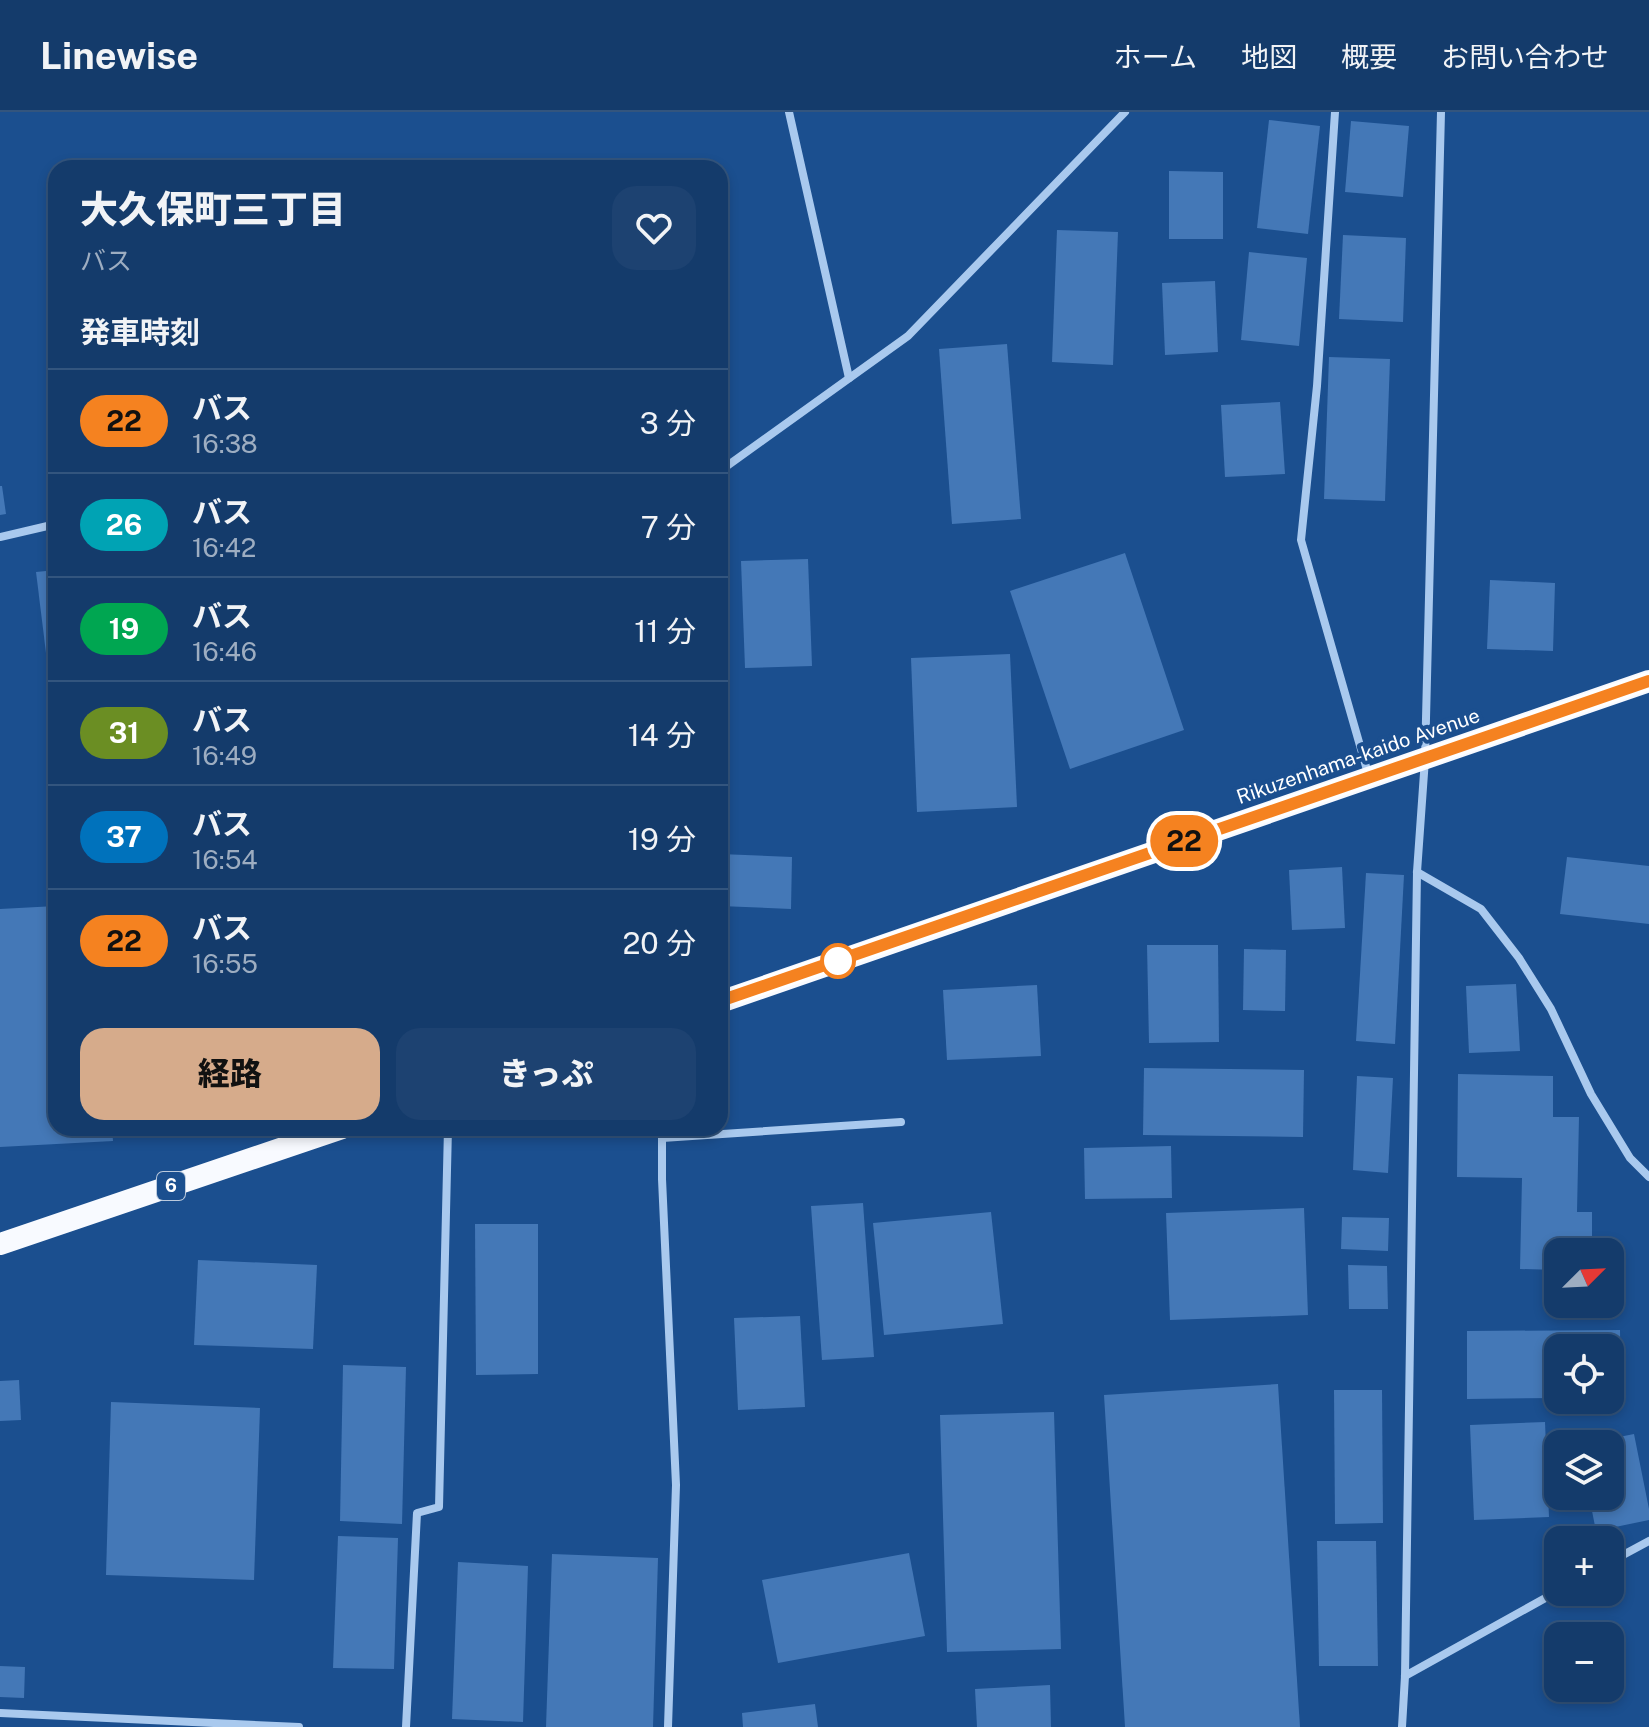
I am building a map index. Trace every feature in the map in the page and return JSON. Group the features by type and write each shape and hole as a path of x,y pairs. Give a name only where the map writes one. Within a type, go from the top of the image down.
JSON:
{"highway":[{"name":"Rikuzenhama-kaido Avenue","path":"728,999 1649,681"},
{"name":"6","path":"0,1244 318,1136"}],"street":[{"path":"789,112 849,378"},
{"path":"728,465 908,336 1125,112"},
{"path":"1335,112 1317,386 1301,540 1369,777"},
{"path":"1402,1727 1417,872 1425,759 1441,112"},
{"path":"0,537 48,526"},
{"path":"1417,872 1481,909 1519,958 1551,1009 1591,1094 1630,1158 1649,1177"},
{"path":"728,1134 901,1122"},
{"path":"406,1727 417,1513 439,1507 448,1136"},
{"path":"668,1727 676,1485 662,1138 692,1136"},
{"path":"1624,1554 1649,1541"},
{"path":"1405,1676 1544,1599"},
{"path":"0,1713 299,1727"}],"building":[{"path":"1269,120 1320,126 1308,234 1257,228"},
{"path":"1351,121 1409,126 1403,197 1345,192"},
{"path":"1169,171 1223,172 1223,239 1169,239"},
{"path":"1057,230 1118,232 1113,365 1052,362"},
{"path":"1343,235 1406,238 1403,322 1339,319"},
{"path":"1249,252 1307,258 1299,346 1241,340"},
{"path":"1215,281 1218,352 1165,355 1162,283"},
{"path":"1007,344 1021,519 952,524 939,349"},
{"path":"1329,357 1390,359 1385,501 1324,499"},
{"path":"1280,402 1285,474 1225,477 1221,405"},
{"path":"0,486 6,514 0,515"},
{"path":"1125,553 1184,730 1070,769 1010,591"},
{"path":"808,559 812,666 745,668 741,561"},
{"path":"48,571 48,661 47,661 36,572"},
{"path":"1490,580 1555,583 1553,651 1487,649"},
{"path":"1010,654 1017,807 917,812 911,658"},
{"path":"728,854 792,857 791,909 728,906"},
{"path":"1567,857 1649,866 1649,924 1560,914"},
{"path":"1342,867 1345,928 1292,930 1289,870"},
{"path":"1366,873 1404,875 1395,1044 1356,1041"},
{"path":"48,906 48,1136 113,1136 113,1141 0,1147 0,909"},
{"path":"1147,945 1218,945 1219,1042 1149,1043"},
{"path":"1244,949 1286,950 1285,1011 1243,1010"},
{"path":"1516,984 1520,1051 1469,1053 1466,986"},
{"path":"1037,985 1041,1056 947,1060 943,990"},
{"path":"1144,1068 1304,1070 1303,1137 1143,1135"},
{"path":"1458,1074 1553,1076 1553,1117 1579,1117 1577,1212 1592,1212 1592,1238 1544,1238 1544,1270 1520,1269 1522,1178 1457,1177"},
{"path":"1357,1076 1393,1078 1388,1173 1353,1170"},
{"path":"1171,1146 1172,1198 1085,1199 1084,1148"},
{"path":"863,1203 874,1357 822,1360 811,1206"},
{"path":"1304,1208 1308,1315 1170,1320 1166,1213"},
{"path":"991,1212 1003,1324 884,1335 873,1223"},
{"path":"1342,1217 1389,1218 1388,1251 1341,1249"},
{"path":"475,1224 538,1224 538,1374 476,1375"},
{"path":"198,1260 317,1265 313,1349 194,1345"},
{"path":"1348,1265 1387,1266 1388,1309 1349,1309"},
{"path":"800,1316 805,1407 738,1410 734,1318"},
{"path":"1620,1330 1620,1334 1544,1334 1544,1398 1467,1399 1467,1331"},
{"path":"343,1365 406,1367 402,1524 340,1521"},
{"path":"19,1380 21,1420 0,1421 0,1381"},
{"path":"1278,1384 1300,1727 1125,1727 1104,1395"},
{"path":"1334,1390 1382,1390 1383,1523 1335,1524"},
{"path":"111,1402 260,1408 254,1580 106,1575"},
{"path":"1054,1412 1061,1649 947,1652 940,1415"},
{"path":"1545,1422 1544,1510 1549,1510 1549,1517 1474,1520 1470,1425"},
{"path":"1634,1434 1649,1520 1620,1526 1595,1526 1592,1510 1624,1510 1624,1436"},
{"path":"338,1536 398,1538 394,1669 333,1668"},
{"path":"1317,1541 1376,1541 1378,1666 1319,1666"},
{"path":"909,1553 925,1636 778,1663 762,1580"},
{"path":"552,1554 658,1558 653,1727 546,1727"},
{"path":"458,1562 528,1566 523,1722 452,1719"},
{"path":"0,1666 25,1667 24,1698 0,1697"},
{"path":"1050,1685 1051,1727 977,1727 975,1689"},
{"path":"815,1704 818,1727 743,1727 742,1713"}],"bus line":[{"name":"22","path":"728,998 1649,681"}]}
